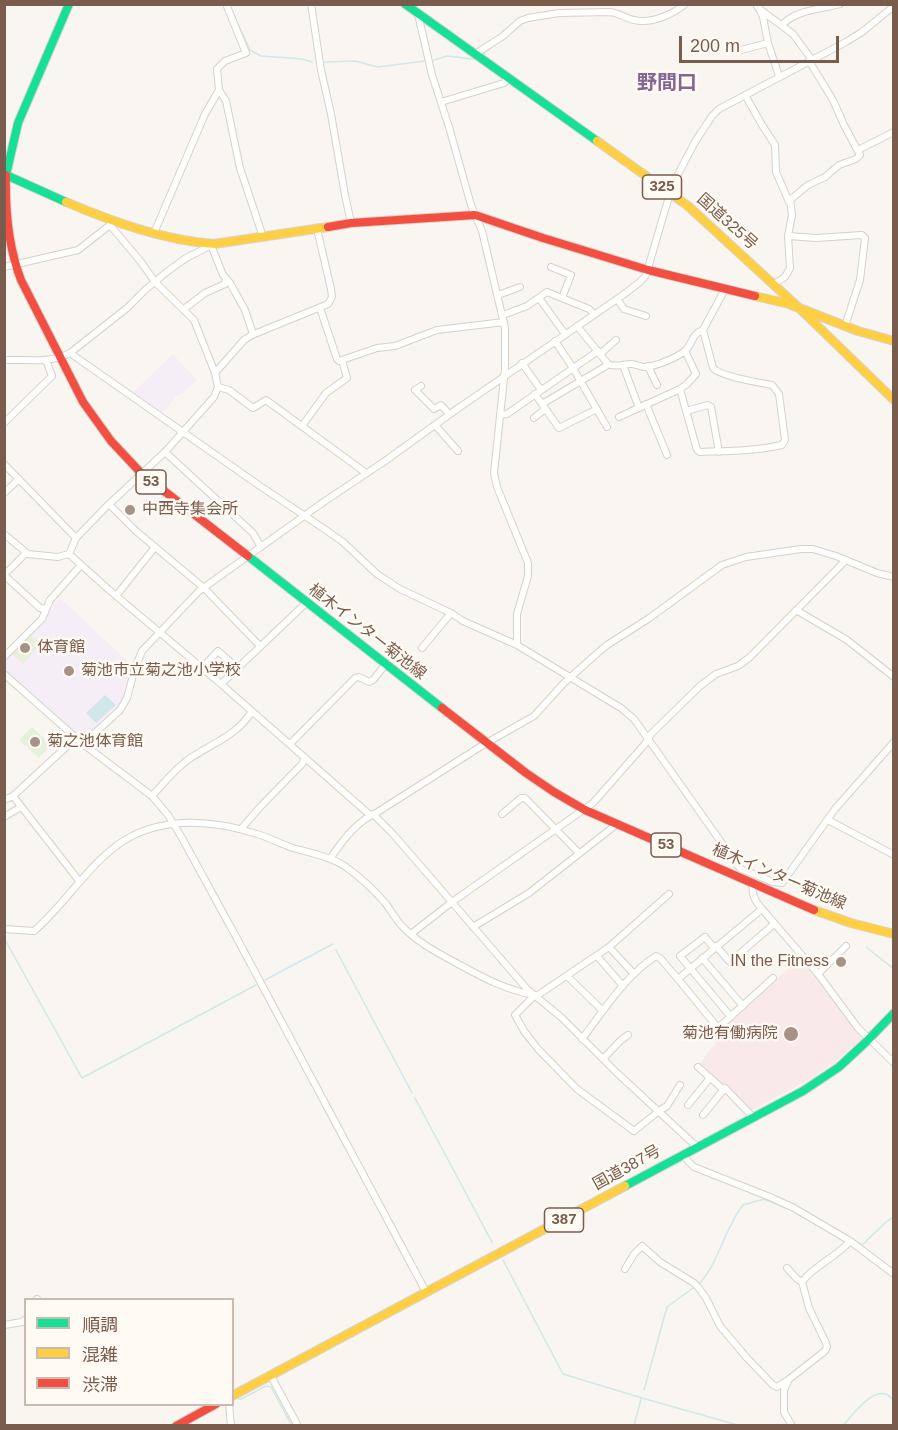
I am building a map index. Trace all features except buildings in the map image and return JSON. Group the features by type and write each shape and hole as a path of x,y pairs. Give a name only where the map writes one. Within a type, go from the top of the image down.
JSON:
{"main road":[{"name":"植木インター菊池線","path":"69,4 12,140 5,174 8,239 15,265 75,389 101,429 126,458 141,473 247,557 540,783 585,810 753,884 835,917 894,934"},
{"name":"国道325号","path":"405,4 701,217 894,400"},
{"path":"5,174 110,223 212,244 351,223 475,215 648,270 798,307 858,331 894,341"},
{"name":"国道387号","path":"234,1395 821,1080 840,1067 894,1013"},
{"path":"176,1425 212,1406"}],"street":[{"path":"226,4 246,53 218,66 219,90 226,101 240,168 262,237"},
{"path":"311,4 321,70 351,223"},
{"path":"559,13 561,4"},
{"path":"475,54 503,36 520,21 528,18 559,13 615,12 630,19 642,21 668,15 686,4"},
{"path":"782,25 786,20 804,13 840,4"},
{"path":"879,4 885,12"},
{"path":"757,6 796,36 833,100 860,155 856,159 839,165 825,177 804,188 789,202"},
{"path":"757,6 763,17 768,43 779,76"},
{"path":"83,744 108,721 127,698 142,651 204,588 640,282 648,270 677,176 712,116 745,95 862,32 894,6"},
{"path":"418,13 471,205 482,231 506,328 504,376 494,479 525,556 528,570 517,614 517,645"},
{"path":"741,50 768,43"},
{"path":"441,102 504,83 508,78"},
{"path":"154,233 206,114 219,90"},
{"path":"745,95 776,145 775,167 792,215 788,236 790,268 785,277 774,284"},
{"path":"858,150 894,132"},
{"path":"4,267 78,250 110,223 155,282 194,320 218,387 214,397 165,452 76,538 69,555"},
{"path":"214,373 244,340 253,334 328,304 332,297 331,289 317,229"},
{"path":"788,236 816,238 862,235 865,238 860,280 845,326"},
{"path":"4,360 46,360 61,358 70,353 186,258 212,244 219,267 245,310 253,334"},
{"path":"551,267 571,275 562,298"},
{"path":"184,309 205,293 225,284 226,279"},
{"path":"498,295 520,287"},
{"path":"577,326 612,366 634,364 642,367 662,363 685,351 691,339 703,330 725,289"},
{"path":"320,308 339,361 377,348 395,346 437,330 504,319 547,292 589,309 594,314"},
{"path":"539,298 565,334"},
{"path":"617,299 624,309 646,316"},
{"path":"680,389 697,450 700,452 759,450 782,445 785,440 779,394 775,388 772,385 716,372 703,330"},
{"path":"500,415 507,414 616,340"},
{"path":"555,341 582,382 607,427"},
{"path":"619,417 687,384 696,374 685,351"},
{"path":"70,353 343,542 377,574 400,589 517,645 621,708 634,719 741,869 743,879"},
{"path":"4,423 52,376 46,360"},
{"path":"302,426 326,393 347,378 342,360"},
{"path":"522,363 544,406 559,428 597,409"},
{"path":"534,418 544,406 608,364"},
{"path":"622,365 639,408"},
{"path":"648,366 657,385"},
{"path":"421,386 415,390 434,409 441,405 449,414"},
{"path":"218,387 229,390 253,408 266,400 366,473"},
{"path":"646,404 667,455"},
{"path":"686,411 708,405 711,407 719,452"},
{"path":"435,425 458,451"},
{"path":"165,452 253,533 261,547"},
{"path":"4,464 76,538"},
{"path":"4,493 19,479"},
{"path":"109,504 136,531 204,588 260,646"},
{"path":"4,534 26,553 58,557 69,555"},
{"path":"116,596 155,547"},
{"path":"330,859 355,828 371,814 534,716 593,657 722,565 746,557 813,549 877,573 893,575"},
{"path":"26,553 5,575 40,608 46,609"},
{"path":"69,555 371,814 535,996 562,1018 697,1147"},
{"path":"411,934 452,902 585,810 603,793 651,734 700,686 716,674 738,666 750,657 846,560"},
{"path":"4,657 42,620 50,600 81,565"},
{"path":"221,684 306,603"},
{"path":"796,610 847,640 894,677"},
{"path":"422,648 451,613"},
{"path":"202,668 218,651 237,668"},
{"path":"290,744 357,677 369,682 386,665"},
{"path":"4,674 83,744 152,796 168,815 426,1292"},
{"path":"152,796 187,760 221,740 246,720 252,711"},
{"path":"4,800 13,796 76,738"},
{"path":"741,869 773,882 782,883 835,809 894,742"},
{"path":"242,829 305,758"},
{"path":"13,796 80,882"},
{"path":"502,814 521,798 525,798 579,853"},
{"path":"4,817 21,807"},
{"path":"828,820 894,855"},
{"path":"4,929 34,931 47,920 114,847 133,835 173,823 222,825 259,834 272,841 344,865 373,890 403,927 429,948 493,983 535,996"},
{"path":"473,927 529,892 617,824"},
{"path":"753,884 754,898 762,909 818,974 858,1028 893,1062"},
{"path":"669,894 609,947 535,996 515,1015 538,1049 577,1089 634,1131 667,1106 680,1085"},
{"path":"678,979 762,909"},
{"path":"731,1017 680,956 705,937 730,962 774,924"},
{"path":"818,974 846,946"},
{"path":"609,947 634,974"},
{"path":"597,956 623,986"},
{"path":"582,1039 623,986 656,957 660,958 718,1028 773,978"},
{"path":"702,958 743,1006"},
{"path":"567,976 603,1011"},
{"path":"603,1059 628,1035"},
{"path":"698,1067 724,1090 725,1088 752,1118"},
{"path":"688,1105 710,1078"},
{"path":"703,1115 724,1090"},
{"path":"682,1155 694,1167 788,1205 850,1241 894,1274"},
{"path":"802,1282 815,1269 840,1252 850,1241"},
{"path":"625,1269 642,1246 660,1262 693,1283 706,1298 720,1326 747,1358 777,1387 823,1354 827,1347 809,1308 802,1282 787,1268"},
{"path":"4,1325 24,1320"},
{"path":"271,1376 298,1425"},
{"path":"788,1380 785,1385 783,1406 792,1425"},
{"path":"229,1406 231,1425"}],"shaded area":[{"path":"173,354 197,380 179,396 176,396 161,416 130,395"},
{"name":"菊池市立菊之池小学校","path":"60,598 135,668 127,698 83,744 5,674 4,656"},
{"name":"菊池有働病院","path":"800,957 862,1038 814,1077 750,1111 698,1066 724,1028"}],"green space":[{"name":"体育館","path":"27,632 40,644 23,664 9,651"},
{"name":"菊之池体育館","path":"32,727 51,745 39,758 19,740"}],"water":[{"path":"105,695 116,705 96,723 86,713"}],"waterway":[{"path":"231,9 250,50 261,56 302,59 312,62"},
{"path":"483,54 503,39"},
{"path":"434,60 447,56 473,59"},
{"path":"325,62 355,61 378,67 425,61"},
{"path":"4,938 82,1078 256,985"},
{"path":"265,980 333,944"},
{"path":"866,947 894,969"},
{"path":"336,950 412,1093"},
{"path":"415,1098 492,1242"},
{"path":"699,1284 712,1265 731,1224 743,1205 764,1199 786,1208"},
{"path":"802,1209 837,1230"},
{"path":"852,1239 862,1245 894,1216"},
{"path":"503,1260 563,1374 741,1426"},
{"path":"644,1390 667,1307 693,1288"},
{"path":"239,1399 266,1386 271,1387 292,1426"},
{"path":"843,1426 862,1404 874,1395 886,1394 894,1401"},
{"path":"634,1426 641,1399"}],"traffic: fast":[{"path":"66,202 6,175 18,123 69,4"},
{"path":"405,4 597,141"},
{"path":"248,556 442,708"},
{"path":"625,1186 803,1091 839,1067 894,1013"}],"traffic: slow":[{"path":"597,141 688,206 798,307 894,400"},
{"path":"66,202 138,229 176,239 214,244 328,227"},
{"path":"755,296 789,304 858,331 894,341"},
{"path":"814,910 851,923 894,934"},
{"path":"234,1395 625,1186"}],"traffic: jam":[{"path":"4,174 6,175 10,242 21,280 83,402 111,441 141,473 248,556"},
{"path":"328,227 351,223 475,215 648,270 755,296"},
{"path":"442,708 526,773 585,810 814,910"},
{"path":"176,1426 212,1406"}],"place":[{"name":"中西寺集会所","path":"130,510"},
{"name":"体育館","path":"25,648"},
{"name":"菊池市立菊之池小学校","path":"69,671"},
{"name":"菊之池体育館","path":"35,742"},
{"name":"IN the Fitness","path":"841,962"},
{"name":"菊池有働病院","path":"791,1034"}],"district":[{"name":"野間口","path":"667,83"}]}
